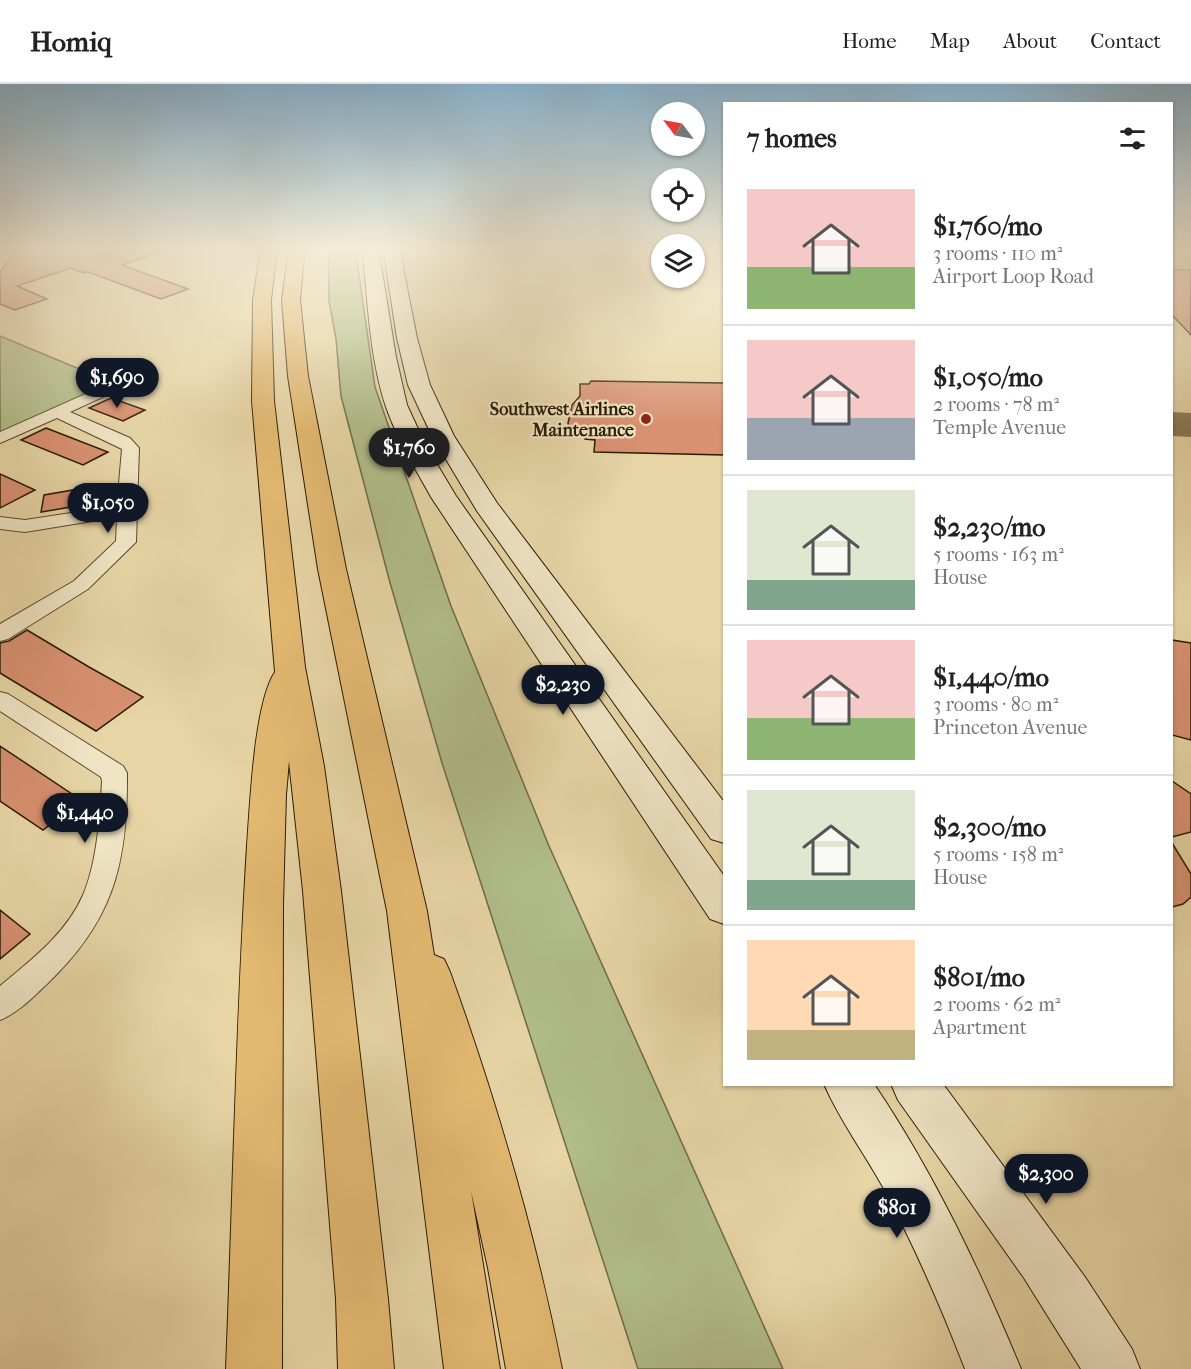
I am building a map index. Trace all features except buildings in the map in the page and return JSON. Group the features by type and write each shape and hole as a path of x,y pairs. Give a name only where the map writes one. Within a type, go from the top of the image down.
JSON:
{"highway":[{"path":"262,307 263,401 290,666 307,766 322,891 362,1299 366,1369"},
{"path":"292,307 298,376 332,569 407,911 472,1369"},
{"path":"254,1369 263,915 268,795 279,701 290,666"},
{"path":"407,911 445,1017 484,1146 520,1287 534,1369"}],"main road":[{"path":"378,307 393,395 444,497 723,906"},
{"path":"402,307 419,385 443,436 475,489 723,828"},
{"path":"848,1086 909,1184 968,1307 993,1369"},
{"path":"915,1086 1023,1232 1093,1335 1112,1369"}],"street":[{"path":"0,438 126,381"},
{"path":"0,634 81,585 126,542 131,448 124,442 56,412"},
{"path":"0,523 25,526 126,510"},
{"path":"0,700 114,774 115,791 104,874 93,907 74,938 48,965 0,1006"}],"green space":[{"path":"330,307 364,307 375,387 451,606 549,846 783,1369 638,1369 442,763 389,579 341,396 336,339"},
{"path":"0,336 113,383 0,434"}],"taxiway":[{"path":"1173,424 1191,425"}],"place":[{"name":"Southwest Airlines Maintenance","path":"646,419"}]}
